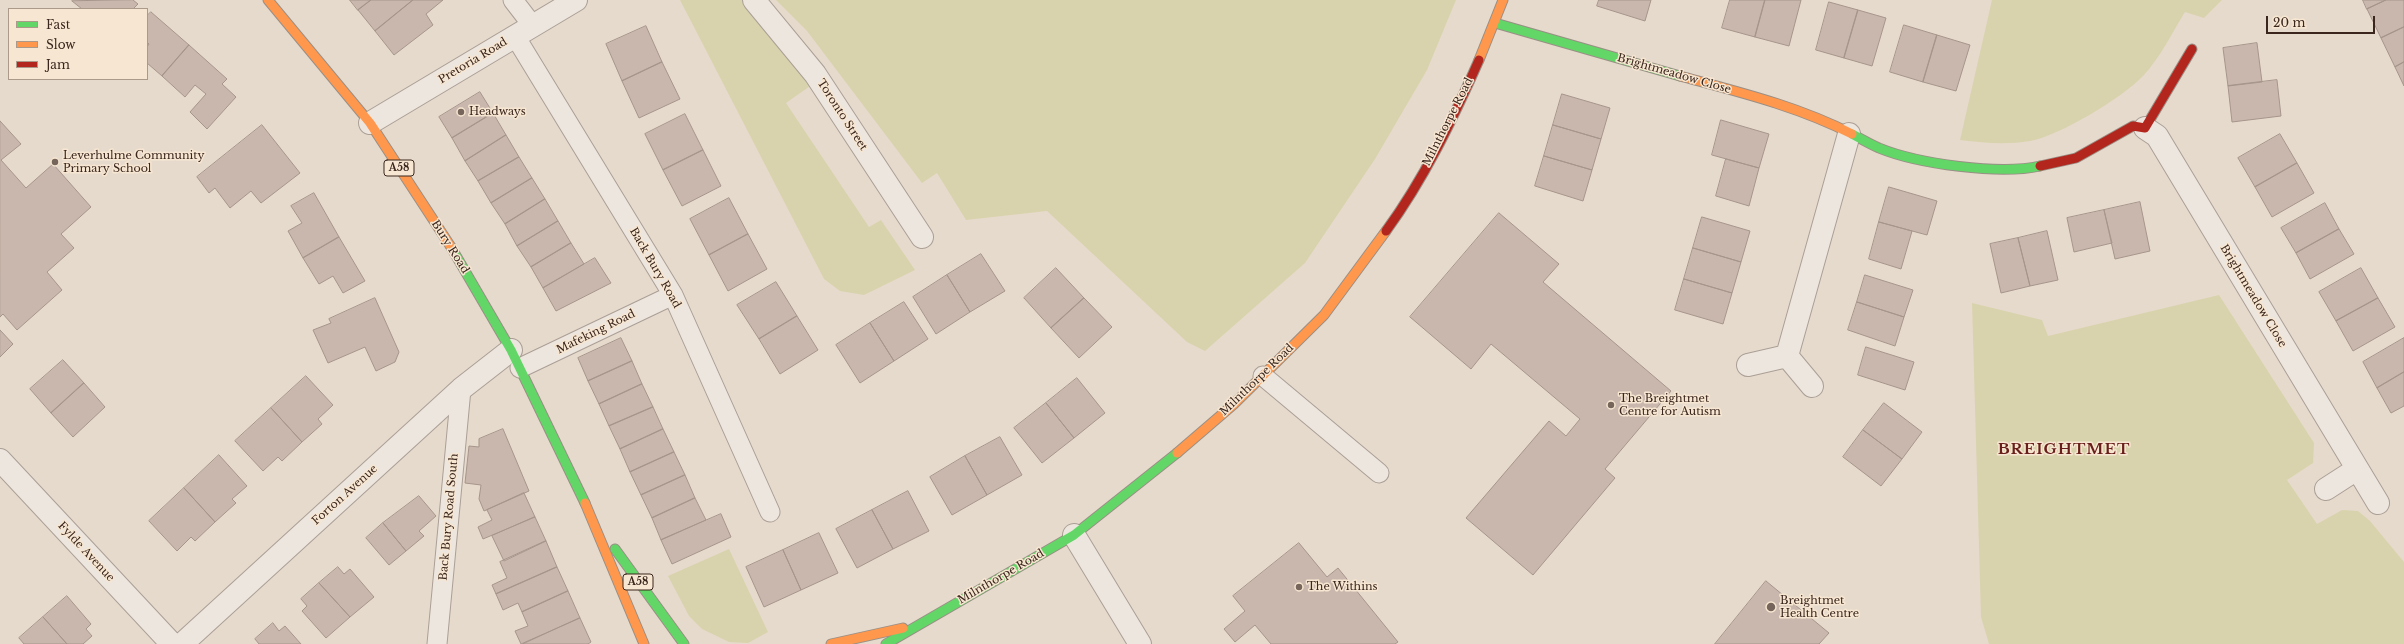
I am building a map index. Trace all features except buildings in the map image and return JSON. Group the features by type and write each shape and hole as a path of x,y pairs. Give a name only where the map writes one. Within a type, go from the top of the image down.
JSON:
{"main road":[{"name":"Bury Road","path":"268,0 370,123 447,240 516,359 593,519 644,644"},
{"name":"Milnthorpe Road","path":"886,644 1074,535 1150,477 1234,404 1324,315 1405,205 1455,114 1495,23 1502,0"},
{"name":"Brightmeadow Close","path":"1495,23 1794,108 1818,117 1879,148 1899,155 1981,170 2032,168 2076,158 2133,126 2146,128"},
{"path":"2146,128 2192,49"},
{"name":"Bury Road","path":"593,519 684,644"},
{"path":"832,644 922,623"},
{"path":"893,644 922,623"}],"street":[{"name":"Pretoria Road","path":"370,123 576,0"},
{"name":"Toronto Street","path":"754,0 815,74 922,236"},
{"name":"Brightmeadow Close","path":"2146,128 2157,136 2378,503"},
{"path":"1787,356 1849,134"},
{"path":"1748,365 1787,356"},
{"path":"1787,356 1812,386"},
{"name":"Forton Avenue","path":"182,644 461,389 516,359"},
{"name":"Fylde Avenue","path":"0,460 172,644"},
{"path":"2326,489 2357,469"},
{"path":"1074,535 1140,644"}],"lane":[{"path":"513,0 533,26"},
{"name":"Back Bury Road","path":"515,36 673,295 770,512"},
{"name":"Mafeking Road","path":"516,359 673,295"},
{"path":"1263,376 1379,473"},
{"name":"Back Bury Road South","path":"437,644 461,389"}],"shaded area":[{"path":"680,0 748,0 813,84 786,103 869,227 881,220 915,270 864,295 840,291 824,279"},
{"path":"776,0 1456,0 1427,70 1375,159 1305,263 1205,351 1187,342 1047,211 966,220 937,173 922,183 807,31"},
{"path":"1992,0 2222,0 2204,18 2185,12 2160,53 2143,76 2121,95 2090,115 2057,132 2030,141 1995,143 1960,140"},
{"path":"2219,295 2314,443 2313,463 2287,480 2317,524 2342,510 2358,511 2370,521 2404,562 2404,644 1989,644 1981,617 1972,303 2042,320 2048,336"},
{"path":"729,549 768,632 748,643 729,642 702,629 689,616 668,576"}],"traffic: fast":[{"path":"1495,23 1680,76"},
{"path":"1852,134 1879,148 1895,154 1937,163 2003,169 2040,166"},
{"path":"451,247 511,350 585,503"},
{"path":"886,644 1074,535 1177,453"},
{"path":"615,549 684,644"}],"traffic: slow":[{"path":"268,0 370,123 451,247"},
{"path":"1479,60 1503,0"},
{"path":"1680,76 1746,94 1810,115 1852,134"},
{"path":"1177,453 1234,404 1324,315 1386,231"},
{"path":"585,503 644,644"},
{"path":"831,644 903,628"}],"traffic: jam":[{"path":"2040,166 2076,158 2133,126 2145,128 2192,49"},
{"path":"1386,231 1413,191 1437,148 1479,60"}],"place":[{"name":"Headways","path":"461,112"},
{"name":"Leverhulme Community Primary School","path":"55,162"},
{"name":"The Breightmet Centre for Autism","path":"1611,405"},
{"name":"The Withins","path":"1299,587"},
{"name":"Breightmet Health Centre","path":"1771,607"}],"district":[{"name":"BREIGHTMET","path":"2064,450"}]}
